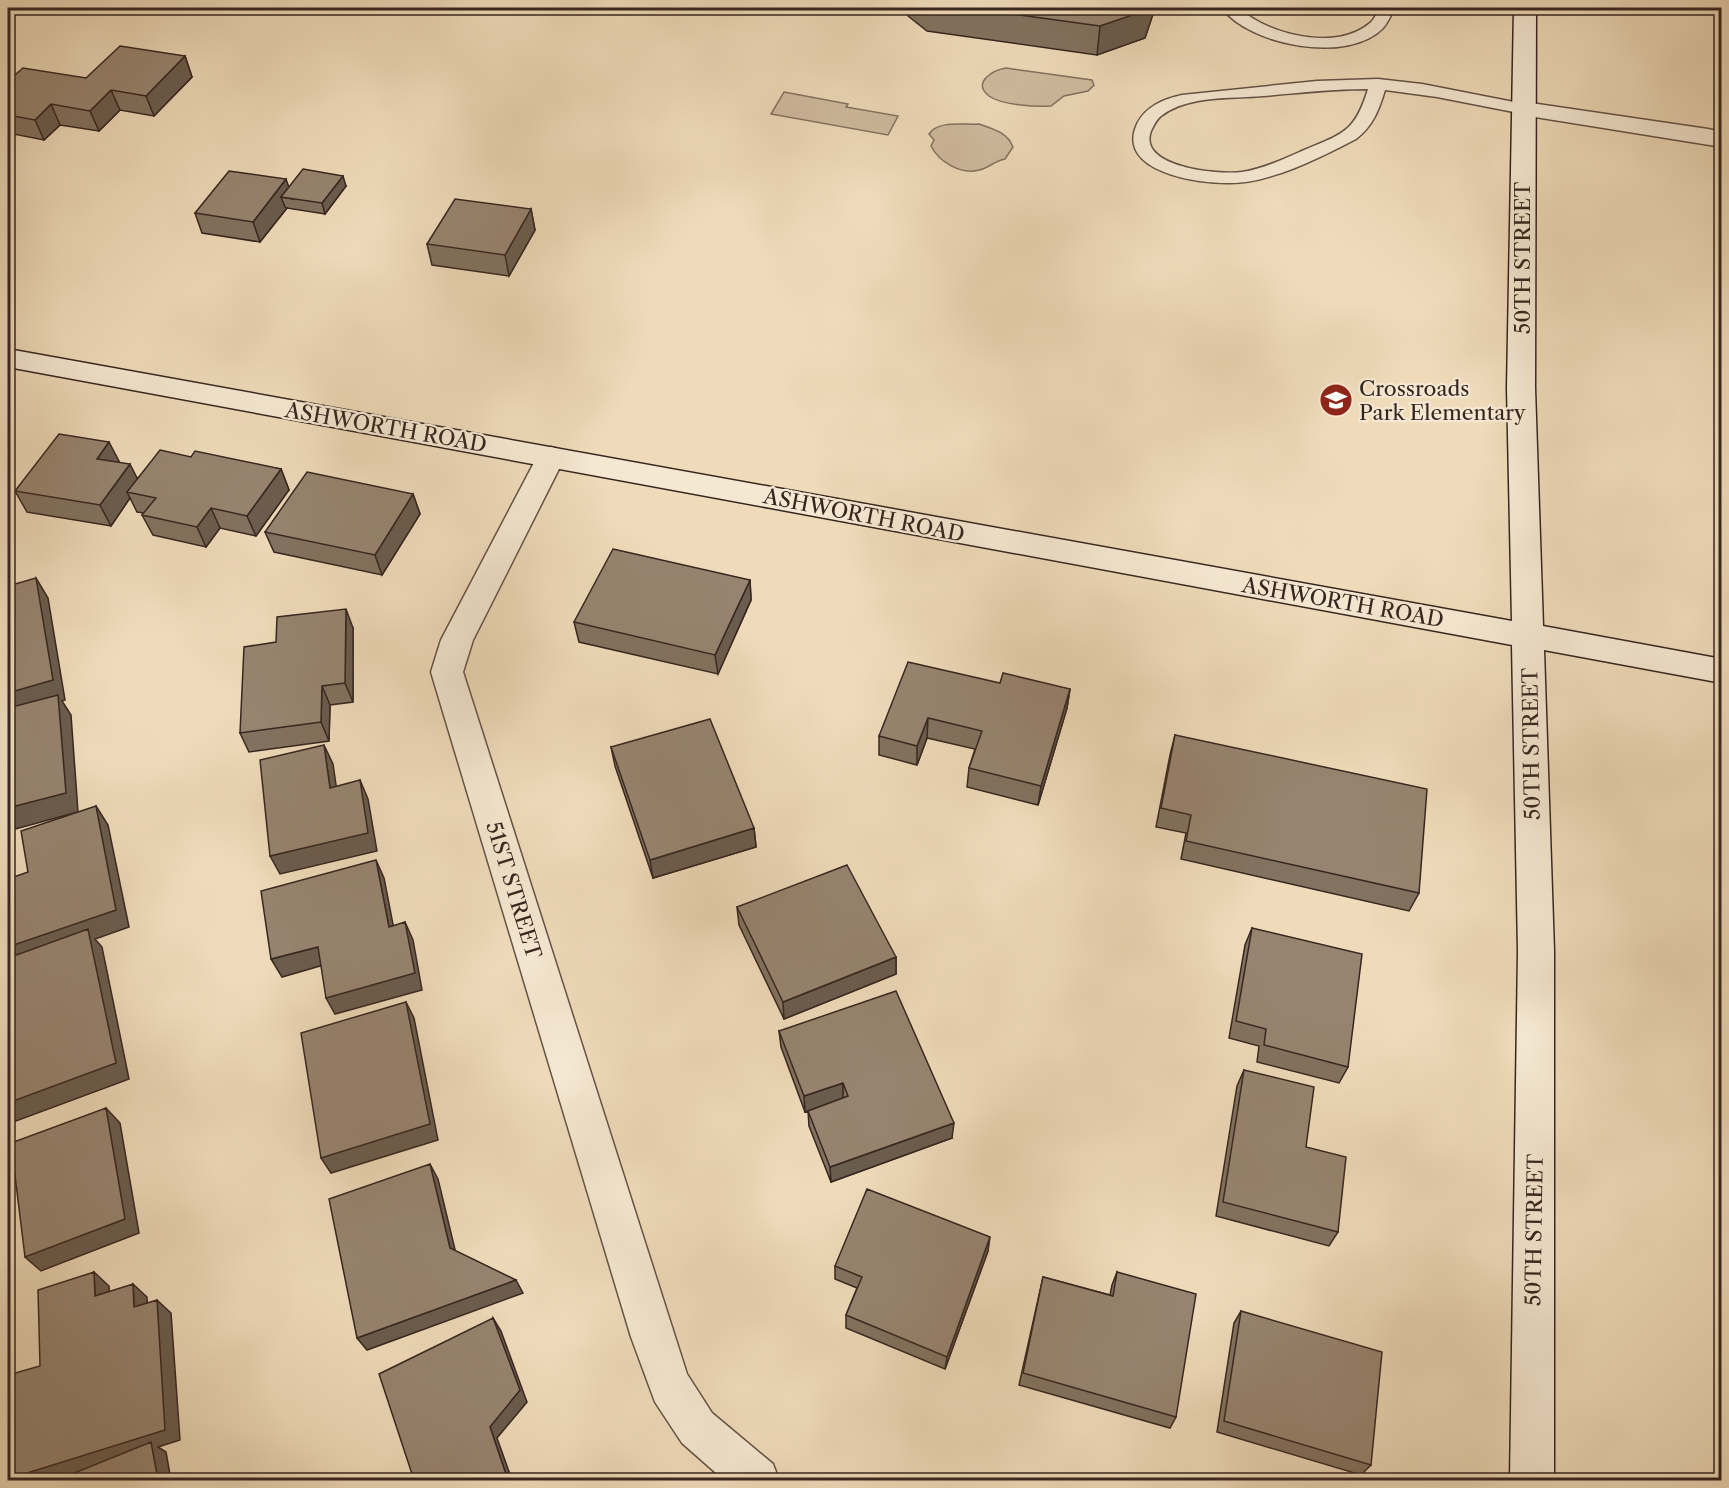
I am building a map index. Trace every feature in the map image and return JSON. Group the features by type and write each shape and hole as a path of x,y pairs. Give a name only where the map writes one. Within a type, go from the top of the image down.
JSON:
{"main road":[{"name":"50TH STREET","path":"1525,8 1521,388 1536,951 1532,1480"},
{"path":"1524,108 1708,136 1722,141"},
{"name":"ASHWORTH ROAD","path":"10,363 551,457 1722,671"},
{"name":"51ST STREET","path":"551,457 457,640 447,672 652,1337 670,1387 697,1428 757,1480"}],"lane":[{"path":"1230,8 1242,21 1270,34 1288,39 1324,42 1349,39 1370,32 1380,23 1387,8"},
{"path":"1378,84 1370,111 1359,128 1345,138 1266,171 1244,177 1206,177 1173,170 1147,153 1140,141 1141,130 1154,113 1181,100 1323,85 1378,84 1408,87 1524,108"}],"shaded area":[{"path":"1006,68 1092,80 1094,85 1088,91 1064,96 1051,106 1010,103 989,96 982,86 991,74"},
{"path":"784,92 848,104 846,107 898,116 888,135 771,114"},
{"path":"952,124 979,124 999,132 1010,142 1013,147 1005,159 983,169 965,171 945,162 931,146 934,140 929,134 938,127"}],"building":[{"path":"969,8 1150,8 1150,9 1100,26"},
{"path":"120,46 185,56 146,96 111,90 90,111 51,104 35,120 8,115 8,79 23,68 86,78"},
{"path":"303,169 343,176 322,203 281,197"},
{"path":"229,171 286,179 253,222 195,213"},
{"path":"455,199 531,209 505,255 427,244"},
{"path":"59,434 109,442 97,459 130,464 100,505 15,491"},
{"path":"160,450 191,457 195,451 281,469 247,516 211,508 197,527 142,515 156,498 127,492"},
{"path":"307,472 413,494 375,555 265,532"},
{"path":"613,549 750,580 715,655 574,622"},
{"path":"36,578 53,680 8,693 8,586"},
{"path":"346,609 345,683 322,686 321,722 240,733 244,647 276,642 277,617"},
{"path":"908,662 1000,683 1003,673 1070,689 1041,786 969,768 982,731 928,718 917,746 879,736"},
{"path":"58,695 66,793 8,808 8,708"},
{"path":"710,719 754,828 650,860 611,747"},
{"path":"1175,735 1427,789 1419,893 1186,841 1191,815 1161,808"},
{"path":"324,745 330,788 360,780 368,833 270,856 260,760"},
{"path":"96,806 116,910 8,947 8,879 28,872 21,831"},
{"path":"376,860 389,927 405,922 415,973 326,998 318,947 271,959 261,891"},
{"path":"847,865 896,957 783,1002 737,907"},
{"path":"1252,928 1362,954 1348,1067 1264,1045 1266,1029 1236,1021"},
{"path":"88,929 116,1063 8,1103 8,958"},
{"path":"896,991 954,1123 830,1167 808,1111 848,1096 843,1083 804,1096 779,1031"},
{"path":"406,1002 430,1124 321,1158 301,1033"},
{"path":"1244,1070 1314,1087 1306,1147 1346,1157 1338,1232 1223,1202"},
{"path":"106,1108 125,1219 25,1257 11,1143"},
{"path":"430,1164 450,1248 516,1280 357,1338 329,1199"},
{"path":"867,1189 990,1237 947,1357 846,1315 862,1277 835,1266"},
{"path":"94,1272 95,1296 133,1284 134,1307 157,1300 165,1430 8,1479 8,1375 40,1366 38,1290"},
{"path":"1117,1272 1196,1294 1176,1417 1023,1373 1043,1277 1113,1296"},
{"path":"1241,1311 1382,1352 1371,1465 1224,1421"},
{"path":"493,1318 520,1390 490,1427 508,1480 414,1480 379,1374"},
{"path":"151,1442 158,1480 57,1480"}],"place":[{"name":"Crossroads Park Elementary","path":"1336,400"}]}
